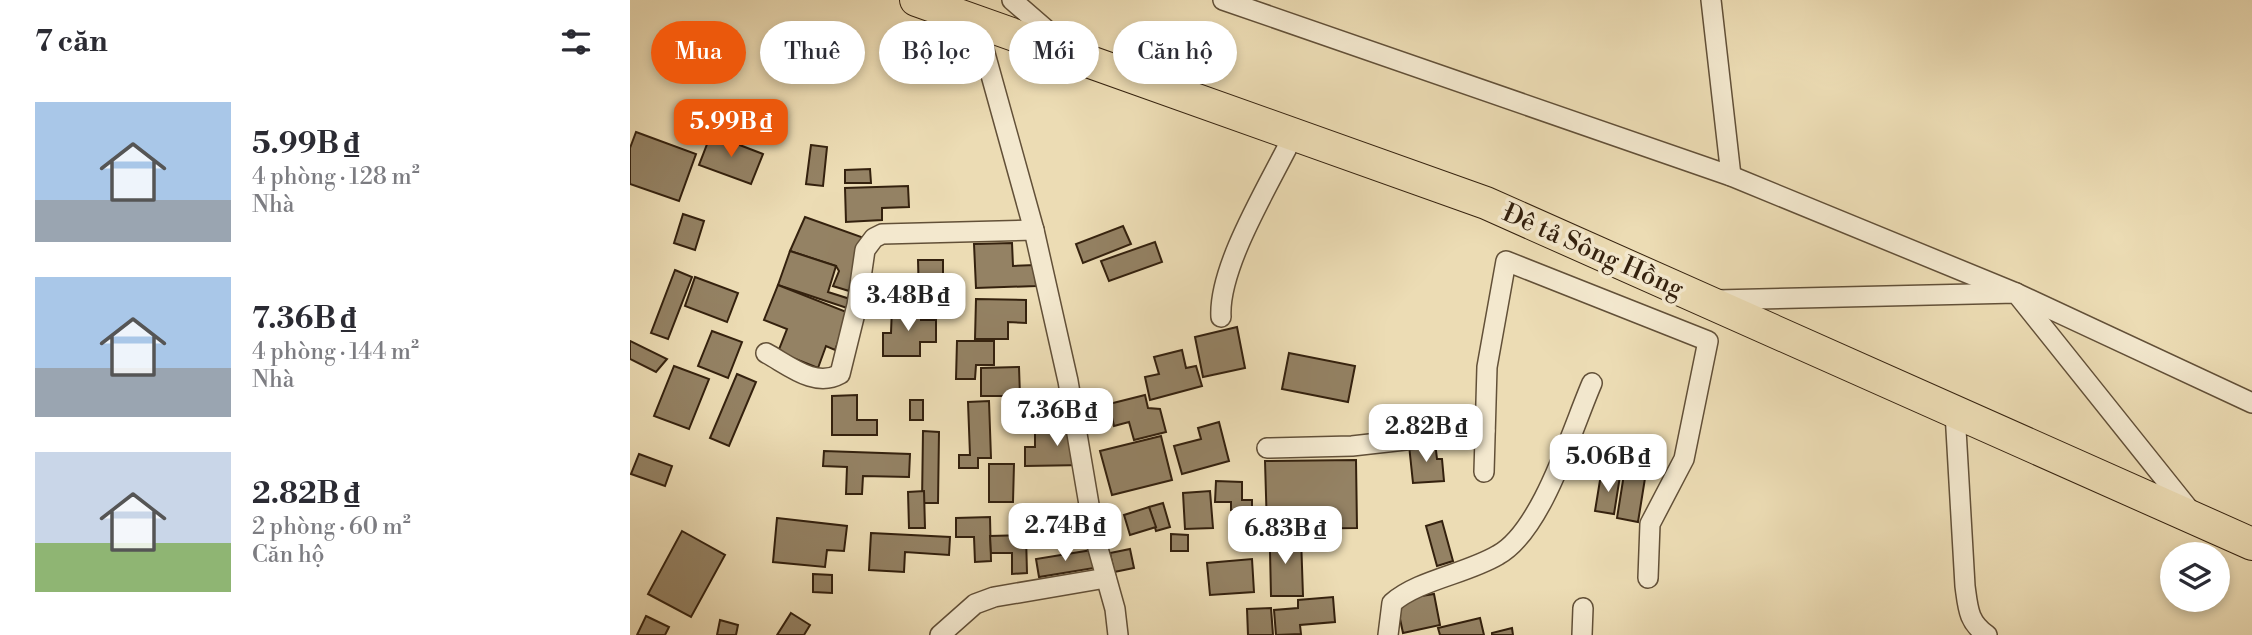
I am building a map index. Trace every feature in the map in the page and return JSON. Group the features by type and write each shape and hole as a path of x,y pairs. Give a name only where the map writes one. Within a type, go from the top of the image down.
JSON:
{"main road":[{"name":"Đê tả Sông Hồng","path":"916,0 976,21"},
{"name":"Đê tả Sông Hồng","path":"1099,64 1486,203 2252,544"}],"street":[{"path":"1012,0 1036,21"},
{"path":"1223,0 1731,176 2016,293 2252,403"},
{"path":"1711,0 1731,176"},
{"path":"993,84 1034,230 1068,381 1094,534 1118,635"},
{"path":"1222,317 1220,300 1227,273 1294,134"},
{"path":"766,353 818,380 828,380 840,374 857,305 865,250 882,234 1034,230"},
{"path":"1484,472 1487,367 1507,261 1708,341 1684,459 1650,524 1648,578"},
{"path":"1662,321 1671,285"},
{"path":"1702,300 2016,293"},
{"path":"2016,293 2197,520"},
{"path":"1388,635 1392,603 1406,591 1434,583 1501,554 1535,519 1592,383"},
{"path":"1955,412 1965,586 1969,612 1976,628 1987,635"},
{"path":"1267,448 1352,446 1485,431"},
{"path":"940,635 975,604 994,597 1106,578"},
{"path":"1583,608 1583,635"}],"building":[{"path":"636,132 696,154 679,201 630,184 630,148"},
{"path":"711,134 763,154 751,184 699,165"},
{"path":"811,145 827,147 823,186 806,184"},
{"path":"870,169 871,183 845,183 845,170"},
{"path":"908,186 909,207 882,208 882,220 846,222 845,188"},
{"path":"683,214 704,221 695,250 674,243"},
{"path":"805,217 867,239 849,291 833,286 839,271 836,266 790,251"},
{"path":"1123,226 1131,244 1083,263 1076,244"},
{"path":"1155,242 1162,262 1109,281 1101,261"},
{"path":"1012,243 1013,266 1035,265 1036,286 976,288 974,244"},
{"path":"790,251 836,266 828,292 850,299 847,308 778,285"},
{"path":"918,260 943,260 943,280 957,280 958,298 919,300"},
{"path":"675,270 692,277 668,339 651,333"},
{"path":"695,277 738,293 727,322 685,306"},
{"path":"778,285 849,313 835,350 826,346 818,368 778,352 787,329 764,320"},
{"path":"976,299 1026,300 1026,323 1008,322 1008,339 975,339"},
{"path":"892,307 921,308 921,320 936,320 936,342 920,342 920,356 883,356 883,333 891,333"},
{"path":"1237,327 1245,368 1203,377 1195,337"},
{"path":"712,331 742,342 728,378 698,366"},
{"path":"630,341 667,359 656,372 630,359"},
{"path":"957,341 994,341 994,365 976,365 975,379 956,379"},
{"path":"1182,350 1186,368 1196,366 1202,386 1150,400 1145,377 1159,374 1154,357"},
{"path":"1289,353 1355,366 1348,402 1282,389"},
{"path":"674,366 709,379 689,429 654,416"},
{"path":"1019,367 1020,396 981,396 981,368"},
{"path":"737,374 756,382 729,446 710,438"},
{"path":"857,395 857,420 877,420 877,435 832,435 832,396"},
{"path":"1145,395 1148,408 1160,409 1166,432 1134,440 1129,422 1114,426 1109,404"},
{"path":"910,400 923,400 923,420 910,420"},
{"path":"989,401 991,458 978,458 978,468 959,468 959,455 970,455 968,402"},
{"path":"1219,422 1229,461 1182,474 1174,446 1201,439 1198,428"},
{"path":"1035,428 1084,428 1085,465 1025,466 1025,447 1035,447"},
{"path":"923,431 939,432 938,503 922,503"},
{"path":"1161,436 1172,480 1112,495 1100,451"},
{"path":"1435,442 1437,459 1442,459 1444,481 1413,483 1409,445"},
{"path":"824,451 910,454 909,477 863,476 862,494 846,494 847,467 823,466"},
{"path":"639,454 672,466 665,486 631,474"},
{"path":"1356,460 1357,528 1267,529 1265,461"},
{"path":"989,464 1014,464 1013,502 989,502"},
{"path":"1625,468 1646,472 1638,522 1617,518"},
{"path":"1601,474 1620,476 1614,514 1595,511"},
{"path":"1216,481 1242,482 1242,500 1252,500 1252,510 1259,510 1259,520 1248,520 1245,510 1231,510 1231,502 1215,502"},
{"path":"924,491 925,528 909,528 908,492"},
{"path":"1210,491 1213,528 1185,529 1183,493"},
{"path":"1163,503 1170,527 1156,531 1149,507"},
{"path":"1149,507 1156,527 1130,535 1124,515"},
{"path":"990,517 991,561 975,562 974,537 956,537 956,518"},
{"path":"777,518 847,526 844,551 827,550 825,567 773,562"},
{"path":"1442,521 1453,561 1437,566 1426,526"},
{"path":"682,531 725,555 691,617 648,594"},
{"path":"871,533 950,537 949,555 905,552 904,572 869,570"},
{"path":"1171,534 1188,535 1188,551 1171,551"},
{"path":"1026,535 1027,573 1012,574 1012,553 991,553 990,536"},
{"path":"1301,537 1303,596 1271,596 1270,551 1262,551 1262,538"},
{"path":"1130,549 1134,568 1114,572 1110,553"},
{"path":"1092,550 1094,568 1039,577 1036,559"},
{"path":"1252,559 1254,592 1210,595 1207,563"},
{"path":"813,574 832,575 832,593 813,592"},
{"path":"1434,594 1440,625 1403,633 1396,600"},
{"path":"1333,597 1335,622 1300,625 1301,634 1276,635 1274,610 1298,608 1298,600"},
{"path":"1271,608 1273,635 1248,635 1247,609"},
{"path":"791,613 810,625 804,635 777,635"},
{"path":"646,616 669,627 665,635 637,635"},
{"path":"1480,618 1484,635 1440,635 1438,628"},
{"path":"720,620 738,625 736,635 717,635"},
{"path":"1512,628 1513,635 1492,635 1492,633"}]}
